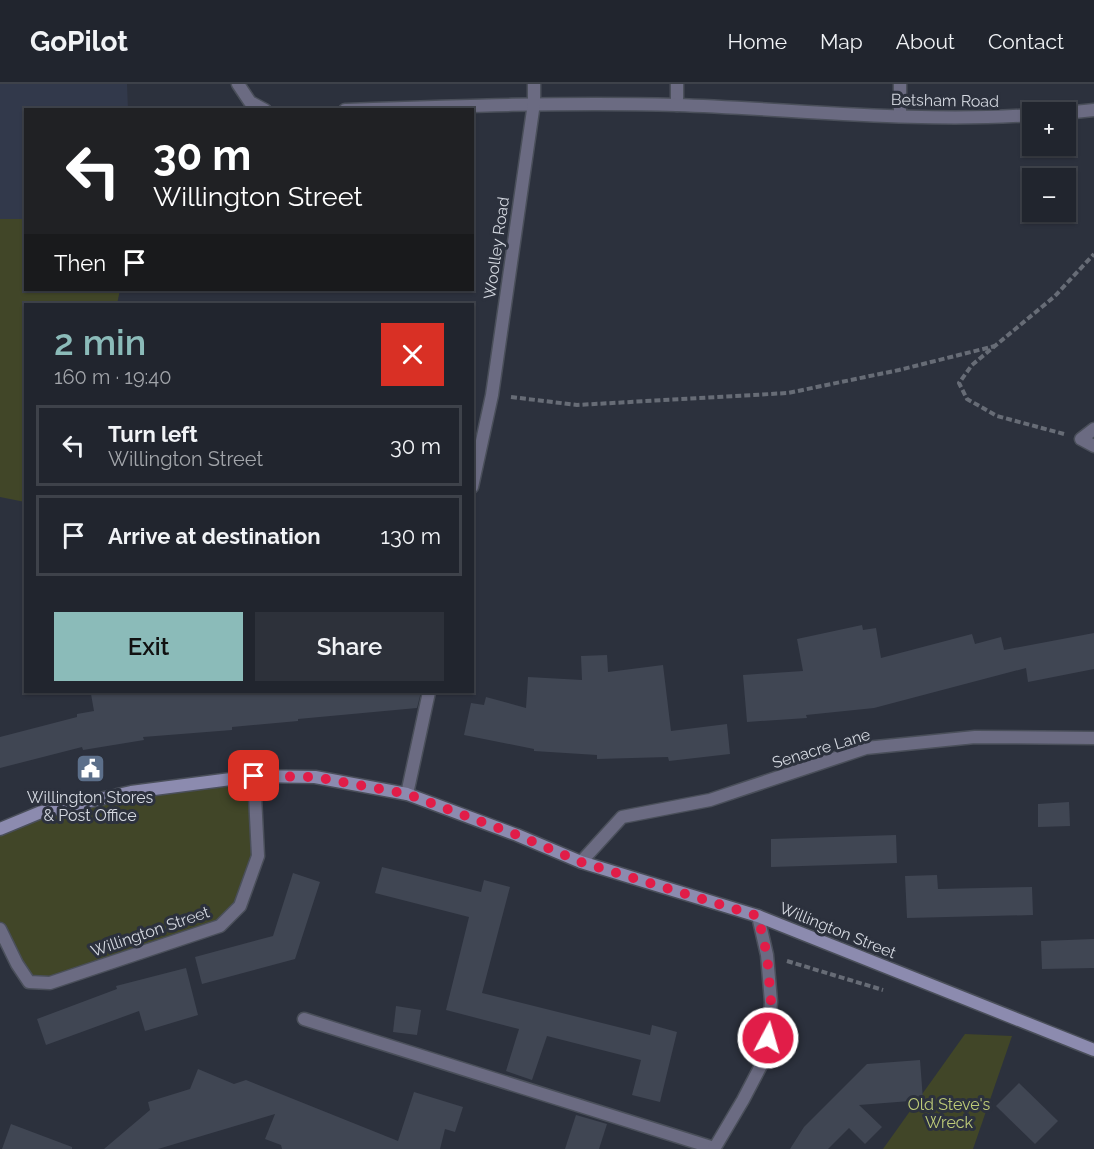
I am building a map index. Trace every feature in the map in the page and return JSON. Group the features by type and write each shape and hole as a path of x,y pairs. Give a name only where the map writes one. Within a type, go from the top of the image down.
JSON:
{"street":[{"path":"238,84 250,102 261,108"},
{"name":"Woolley Road","path":"474,478 492,394 534,103 534,84"},
{"path":"677,84 677,105"},
{"path":"900,84 900,116"},
{"name":"Betsham Road","path":"399,108 534,103 677,105 900,116 1022,115"},
{"path":"1076,112 1094,110"},
{"path":"1094,429 1081,439 1094,446"},
{"path":"407,794 429,693"},
{"name":"Senacre Lane","path":"581,862 622,817 710,800 866,748 975,737 1094,738"},
{"name":"Willington Street","path":"0,929 16,964 29,982 50,983 220,926 240,906 258,856 254,776"},
{"name":"Willington Street","path":"0,829 41,812 121,794 254,776 315,777 407,794 517,835 581,862 758,916 1094,1050"},
{"path":"304,1019 714,1149 766,1056 771,1002 767,955 758,916"}],"path":[{"path":"1081,439 997,416 967,399 959,383 972,365 1054,296 1094,254"},
{"path":"492,394 577,405 788,393 899,370 995,346"}],"shaded area":[{"path":"0,84 127,84 128,108 24,108 24,219 0,219"}],"green space":[{"path":"0,219 24,219 24,291 120,291 117,303 24,303 24,502 0,497"},
{"path":"254,776 258,856 240,906 220,926 50,983 29,982 0,929 0,829 41,812"},
{"name":"Old Steve's Wreck","path":"965,1034 1012,1036 973,1149 883,1149"}],"building":[{"path":"862,625 863,630 876,628 881,658 972,634 975,644 1001,637 1004,650 1094,633 1094,669 1028,682 1026,668 874,708 806,715 807,718 747,722 743,675 803,671 797,639"},
{"path":"607,655 608,672 663,665 671,731 727,724 730,754 669,761 668,757 597,759 597,755 534,751 534,749 464,735 471,703 484,705 486,697 526,708 528,677 582,680 581,656"},
{"path":"421,693 417,708 298,719 298,721 232,727 232,730 143,737 144,740 83,750 82,747 0,768 0,737 94,711 91,694"},
{"path":"1069,802 1070,826 1038,827 1038,804"},
{"path":"896,835 897,863 771,867 771,839"},
{"path":"382,867 481,892 484,880 510,887 482,993 650,1035 652,1025 677,1032 660,1102 632,1095 641,1060 547,1036 532,1080 506,1071 519,1029 446,1010 469,917 375,893"},
{"path":"293,873 320,882 295,959 202,984 195,957 273,936"},
{"path":"937,875 938,889 1032,887 1033,915 907,918 905,876"},
{"path":"1094,939 1094,968 1042,969 1041,941"},
{"path":"186,968 198,1015 145,1031 139,1011 46,1045 37,1019 117,989 116,986"},
{"path":"396,1006 421,1010 417,1035 393,1032"},
{"path":"920,1060 923,1100 859,1105 882,1127 865,1144 849,1128 828,1149 790,1149 804,1127 867,1064"},
{"path":"198,1069 234,1084 246,1080 398,1141 414,1092 463,1107 455,1132 445,1129 440,1149 282,1149 281,1145 265,1139 275,1114 158,1149 104,1149 150,1110 148,1102 190,1089"},
{"path":"1019,1083 1058,1121 1035,1144 996,1106"},
{"path":"576,1115 607,1124 599,1149 565,1149"},
{"path":"11,1124 72,1147 72,1149 2,1149"}],"place":[{"name":"Willington Stores & Post Office","path":"90,769"}],"route":[{"path":"254,776 315,777 407,794 517,835 581,862 758,916 767,955 771,1002 768,1038"}]}
